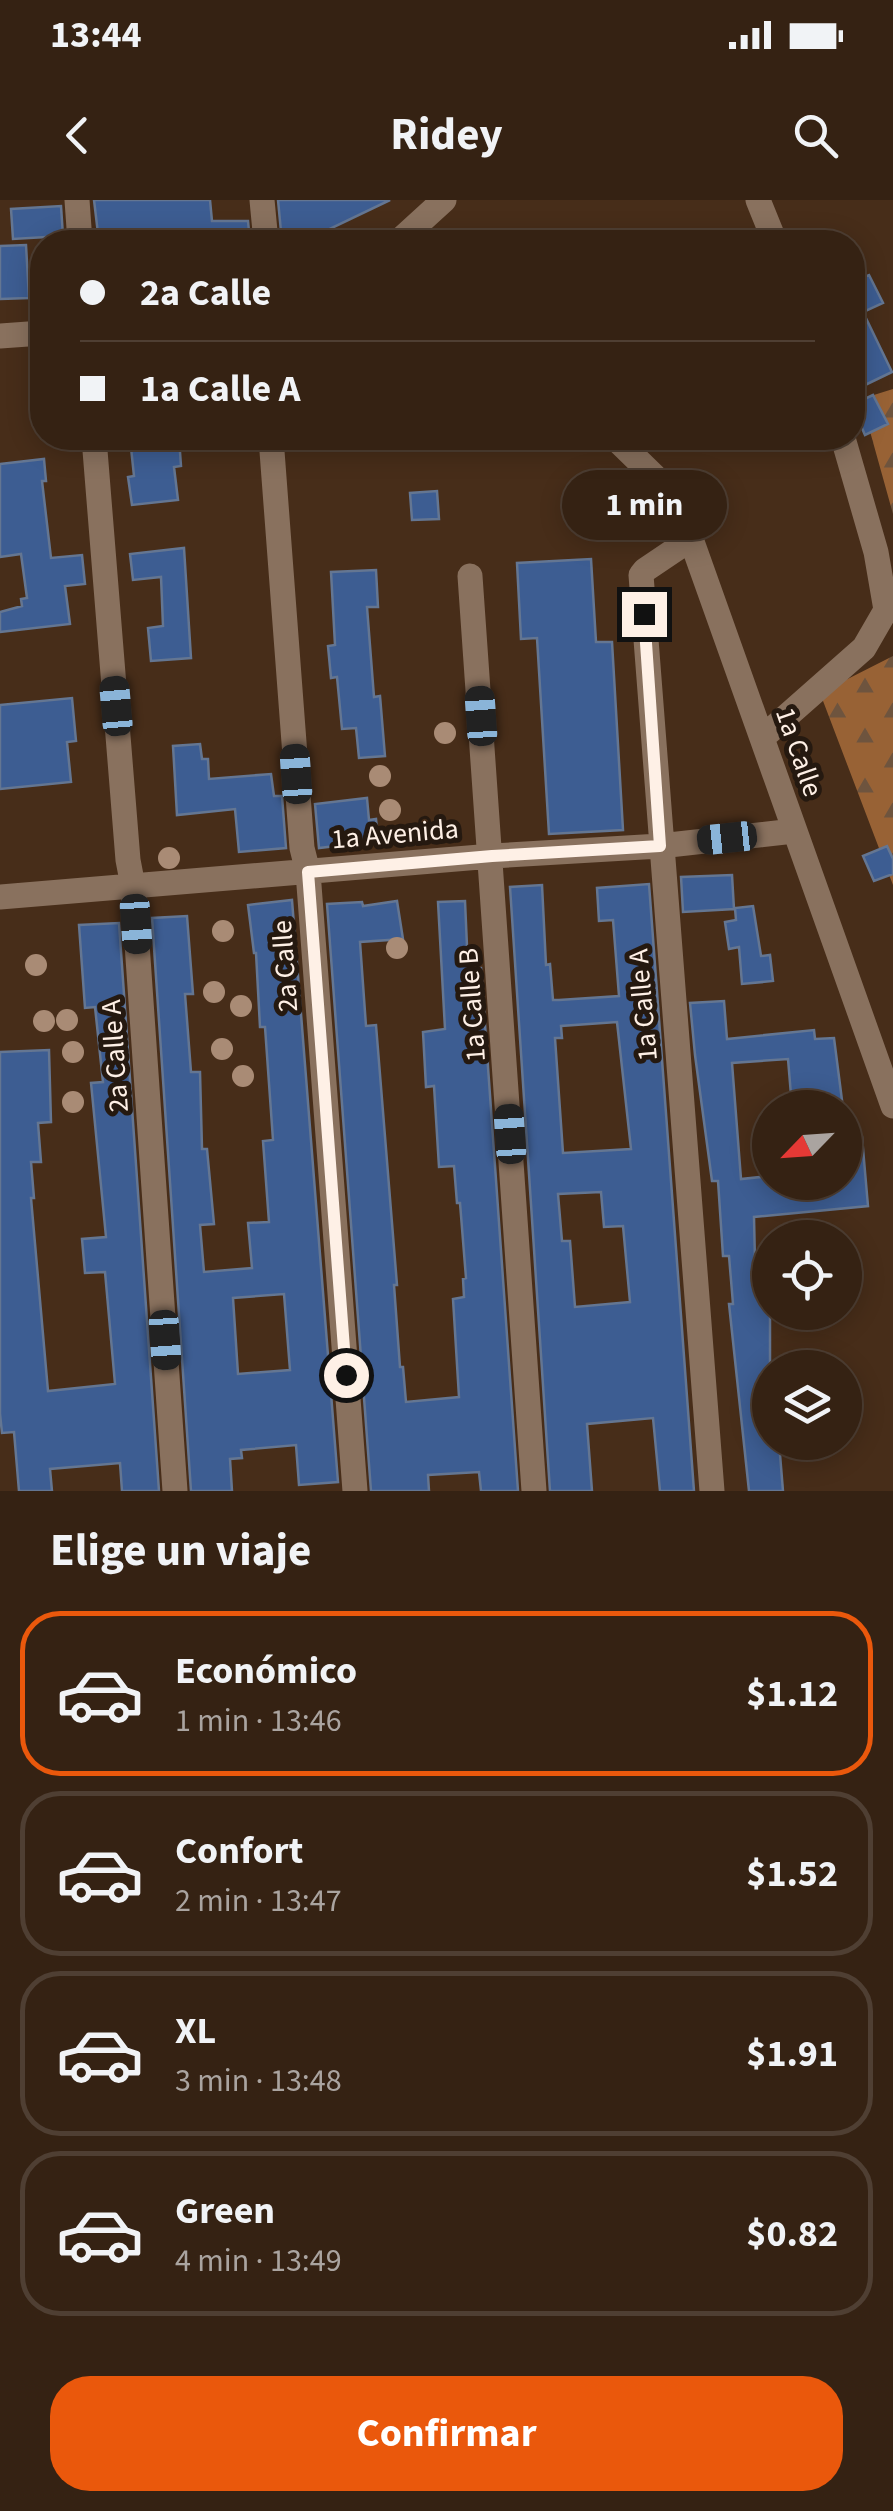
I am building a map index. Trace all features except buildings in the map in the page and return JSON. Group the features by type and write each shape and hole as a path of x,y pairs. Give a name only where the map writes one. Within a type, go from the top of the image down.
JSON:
{"street":[{"path":"77,200 79,230"},
{"path":"262,200 265,230"},
{"path":"411,230 444,200"},
{"path":"758,200 770,230"},
{"path":"0,336 30,334"},
{"name":"2a Calle A","path":"95,450 133,886 176,1491"},
{"name":"2a Calle","path":"272,450 355,1491"},
{"name":"1a Calle","path":"627,450 654,476 691,539 893,1106"},
{"path":"763,737 889,621 876,552 846,450"},
{"name":"1a Calle A","path":"691,539 642,576 712,1491"},
{"name":"1a Calle B","path":"470,576 534,1491"},
{"name":"1a Avenida","path":"0,897 660,846 794,831"}],"green space":[{"path":"893,389 893,514 865,413 865,398"},
{"path":"893,656 893,885 820,693"}],"route":[{"path":"346,1375 308,872 660,846 644,614"}]}
